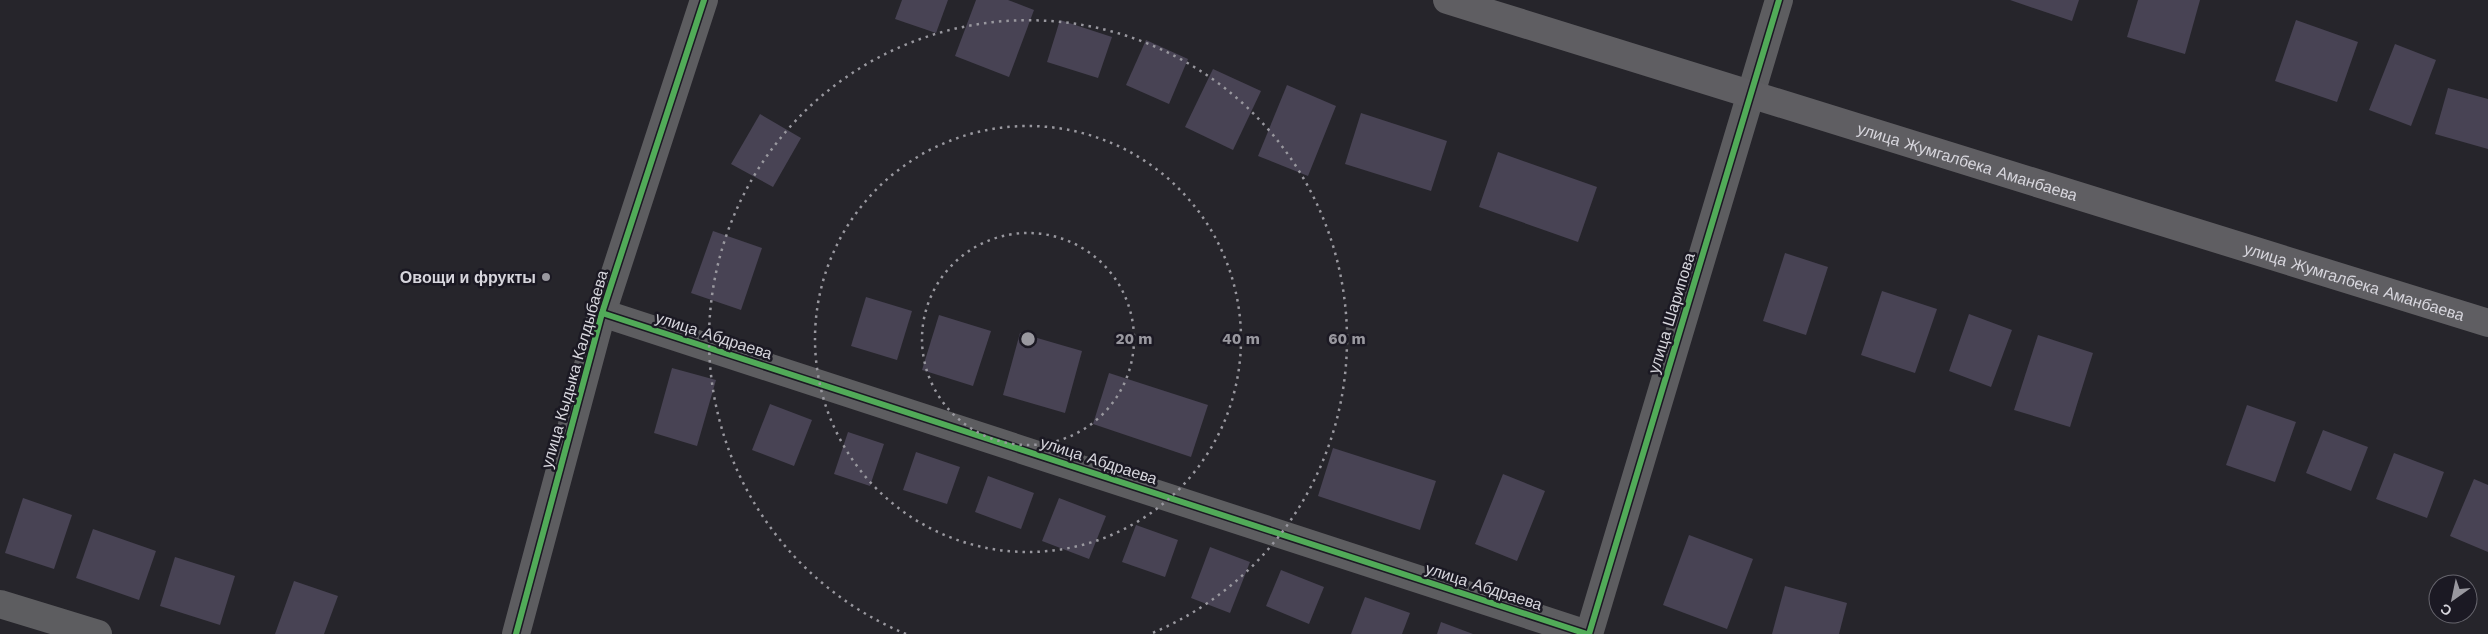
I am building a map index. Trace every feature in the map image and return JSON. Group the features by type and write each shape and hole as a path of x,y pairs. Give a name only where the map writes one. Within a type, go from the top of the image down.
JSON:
{"main road":[{"name":"улица Жумгалбека Аманбаева","path":"1447,0 2488,323"}],"street":[{"name":"улица Кыдыка Калдыбаева","path":"516,634 602,313 704,0"},
{"name":"улица Шарипова","path":"1588,634 1779,0"},
{"name":"улица Абдраева","path":"602,313 1588,634"},
{"path":"0,604 98,634"}],"building":[{"path":"902,0 948,0 936,33 895,19"},
{"path":"976,0 1008,0 1034,10 1009,77 955,56"},
{"path":"2010,0 2079,0 2072,21"},
{"path":"2138,0 2200,0 2185,54 2127,37"},
{"path":"1060,20 1112,37 1098,78 1047,62"},
{"path":"2296,20 2358,42 2337,102 2275,81"},
{"path":"1146,40 1188,59 1169,104 1126,85"},
{"path":"2395,44 2436,60 2411,126 2369,110"},
{"path":"1213,69 1261,91 1233,150 1185,127"},
{"path":"1287,85 1336,106 1308,176 1258,156"},
{"path":"2448,88 2488,99 2488,149 2435,134"},
{"path":"1361,113 1447,141 1431,191 1345,164"},
{"path":"760,114 801,138 773,187 731,164"},
{"path":"1498,152 1597,187 1578,242 1479,207"},
{"path":"713,231 762,248 741,310 691,293"},
{"path":"1785,253 1828,267 1806,335 1763,321"},
{"path":"1882,291 1937,309 1915,373 1861,355"},
{"path":"866,297 912,311 897,360 851,346"},
{"path":"1969,314 2012,330 1991,387 1949,371"},
{"path":"939,315 991,331 973,386 922,370"},
{"path":"1020,333 1082,351 1065,413 1003,395"},
{"path":"2038,335 2093,353 2070,427 2014,410"},
{"path":"672,368 716,380 697,446 654,433"},
{"path":"1109,373 1208,405 1191,457 1093,424"},
{"path":"770,404 812,420 794,466 752,450"},
{"path":"2247,405 2296,422 2275,482 2226,465"},
{"path":"2323,430 2368,447 2351,491 2306,473"},
{"path":"848,432 884,444 870,486 834,474"},
{"path":"1333,448 1436,481 1420,530 1318,496"},
{"path":"916,452 960,467 947,504 903,490"},
{"path":"2394,453 2444,472 2427,518 2376,499"},
{"path":"1503,474 1545,491 1517,561 1475,544"},
{"path":"988,476 1034,493 1021,529 975,512"},
{"path":"2474,479 2488,485 2488,552 2450,536"},
{"path":"23,498 72,515 54,569 5,553"},
{"path":"1059,498 1106,516 1089,559 1042,541"},
{"path":"1136,525 1178,540 1165,577 1122,562"},
{"path":"93,529 156,551 139,600 76,578"},
{"path":"1689,535 1753,559 1727,629 1663,605"},
{"path":"1210,547 1250,562 1230,613 1191,598"},
{"path":"175,557 235,576 220,625 160,606"},
{"path":"1281,570 1324,587 1309,624 1266,606"},
{"path":"294,581 338,596 324,634 275,634"},
{"path":"1785,586 1847,603 1839,634 1772,634"},
{"path":"1365,597 1410,613 1402,634 1351,634"},
{"path":"1441,622 1473,634 1437,634"}],"cycle path":[{"path":"516,634 602,313 704,0"},
{"path":"1589,634 1779,0"},
{"path":"602,313 1587,634"}],"place":[{"name":"Овощи и фрукты","path":"546,277"}]}
